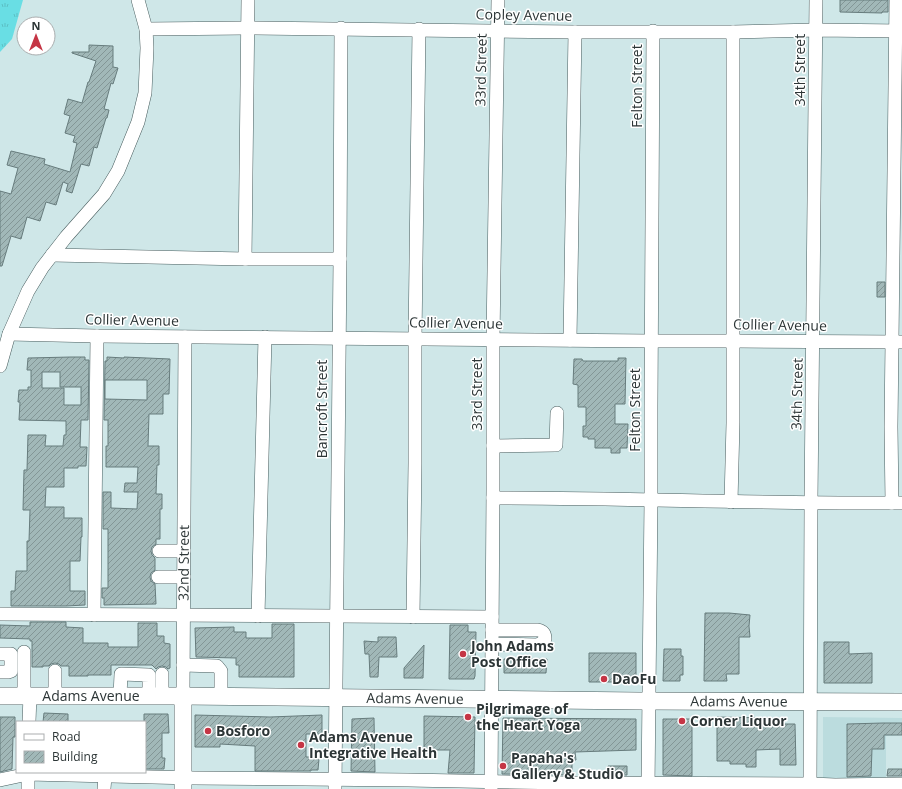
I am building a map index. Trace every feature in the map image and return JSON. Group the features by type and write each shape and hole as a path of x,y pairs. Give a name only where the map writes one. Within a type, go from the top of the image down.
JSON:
{"main road":[{"name":"Adams Avenue","path":"0,696 221,696 650,701 902,702"},
{"name":"32nd Street","path":"183,696 183,783"}],"street":[{"path":"0,366 9,334 28,291 42,268 66,237 104,194 118,171 138,122 145,93 147,48 146,29 138,0"},
{"path":"244,259 248,0"},
{"name":"33rd Street","path":"491,785 493,339 498,0"},
{"name":"34th Street","path":"810,786 816,0"},
{"path":"493,498 897,503 891,427 897,342 899,31 896,0"},
{"name":"Copley Avenue","path":"146,29 341,28 575,32 733,32 816,30 899,31"},
{"name":"Bancroft Street","path":"335,784 341,28"},
{"path":"413,617 419,29"},
{"name":"Felton Street","path":"648,786 650,701 653,31"},
{"path":"570,340 575,32"},
{"path":"731,502 733,423 733,32"},
{"path":"52,255 244,259 340,259"},
{"name":"Collier Avenue","path":"9,334 185,337 897,342"},
{"path":"94,615 97,336"},
{"name":"32nd Street","path":"183,696 185,337"},
{"path":"258,616 265,337"},
{"path":"493,446 556,446 557,413"},
{"path":"159,551 184,551"},
{"path":"158,577 184,577"},
{"path":"0,614 413,617 492,623 538,630 544,633 545,639 542,643 537,645 492,644"},
{"path":"24,652 29,721"},
{"path":"0,654 11,654 11,671 0,672"},
{"path":"183,665 217,666 221,671 221,696"},
{"path":"55,671 55,696"},
{"path":"156,696 162,674"},
{"path":"28,773 28,789"},
{"path":"0,780 28,773 105,776 183,783 260,784 566,786 810,786 835,784 889,786 902,784"},
{"path":"104,789 105,776"}],"shaded area":[{"path":"823,717 902,718 902,735 886,736 886,783 823,783"}],"green space":[{"path":"0,0 23,0 18,16 16,16 16,25 12,39 0,52"}],"building":[{"path":"840,0 888,0 888,12 840,12"},
{"path":"89,45 113,46 113,67 118,68 113,84 111,83 104,109 109,110 97,148 94,147 89,166 81,164 72,193 66,191 68,184 63,182 56,205 46,202 40,221 27,217 21,239 11,236 2,266 0,266 0,191 11,194 18,168 7,165 11,151 45,159 44,164 70,172 77,143 73,142 75,136 65,133 70,116 64,114 68,99 82,103 96,61 72,52 89,52"},
{"path":"877,282 885,282 885,297 877,297"},
{"path":"85,357 85,360 89,360 88,420 81,420 80,447 87,447 86,466 78,466 78,468 64,468 64,487 46,487 45,507 64,507 64,518 82,518 80,561 70,561 70,591 85,591 85,605 11,606 11,591 15,591 16,571 27,571 27,541 29,541 30,510 23,510 24,470 27,470 28,435 46,435 45,446 63,446 64,435 66,435 66,421 19,420 19,390 28,390 28,387 31,387 31,370 27,370 28,358","holes":["42,372 60,372 60,387 81,387 81,405 64,405 64,388 42,388"]},
{"path":"107,357 170,359 169,394 163,394 163,414 149,414 148,446 159,446 156,494 162,494 162,509 160,509 160,539 156,539 156,544 152,547 151,551 155,558 155,570 151,573 150,577 151,581 155,584 156,604 104,605 104,598 102,598 102,588 108,588 108,529 103,529 103,492 111,492 111,508 137,509 138,492 124,492 125,483 137,483 138,467 106,467 108,420 104,420 105,361 107,361","holes":["105,380 147,380 147,400 105,399"]},
{"path":"618,358 626,358 625,404 615,404 615,424 628,424 627,448 620,448 620,453 611,453 611,448 595,448 595,439 583,437 583,426 586,426 586,407 578,407 578,385 573,384 574,359 582,359 583,361 618,361"},
{"path":"705,613 750,615 750,637 739,637 739,674 726,674 727,681 704,681"},
{"path":"30,622 66,622 66,627 83,628 83,643 108,643 108,647 138,647 138,623 157,623 157,636 164,636 164,643 170,644 170,668 168,669 162,666 156,669 152,665 111,665 111,675 69,676 69,666 61,666 55,663 49,666 32,667 32,641 30,641 30,639 0,638 0,625 30,626"},
{"path":"272,624 294,624 294,677 239,677 239,665 236,665 236,658 196,657 195,628 234,627 234,632 246,632 246,638 272,638"},
{"name":"John Adams Post Office","path":"450,625 468,625 468,632 476,632 474,679 449,679"},
{"path":"378,637 396,637 397,657 379,657 378,677 370,677 369,654 365,654 364,641 378,642"},
{"path":"824,642 849,642 849,654 872,653 872,683 824,683"},
{"path":"424,645 423,678 404,678 404,668"},
{"path":"664,649 681,649 681,656 683,656 683,675 680,675 680,681 663,681"},
{"path":"589,653 636,653 636,682 589,682"},
{"path":"504,659 547,659 546,673 504,673"},
{"path":"44,713 68,714 68,721 43,721"},
{"path":"144,714 168,714 169,733 162,733 162,758 165,758 164,769 146,769 146,721 144,721"},
{"path":"195,715 270,717 322,715 322,734 306,734 306,757 316,757 316,759 319,759 318,770 255,771 255,746 220,744 220,747 195,747"},
{"path":"424,716 475,717 474,773 448,773 450,750 424,750"},
{"path":"0,717 15,717 12,769 0,772"},
{"path":"717,717 770,718 770,724 795,724 796,765 780,765 780,749 756,750 756,767 746,767 746,764 730,764 730,761 717,761"},
{"path":"374,718 375,772 351,771 352,719"},
{"path":"503,718 636,719 636,750 575,752 576,760 572,760 572,775 502,774"},
{"path":"663,719 692,719 692,776 663,775"},
{"path":"902,723 902,735 884,735 884,749 872,749 871,776 847,777 847,724"},
{"path":"608,766 627,766 627,775 608,775"},
{"path":"888,769 902,769 902,776 887,776"}],"place":[{"name":"John Adams Post Office","path":"463,654"},
{"name":"DaoFu","path":"604,679"},
{"name":"Pilgrimage of the Heart Yoga","path":"468,717"},
{"name":"Corner Liquor","path":"682,721"},
{"name":"Bosforo","path":"208,731"},
{"name":"Adams Avenue Integrative Health","path":"301,745"},
{"name":"Papaha's Gallery & Studio","path":"503,766"}]}
